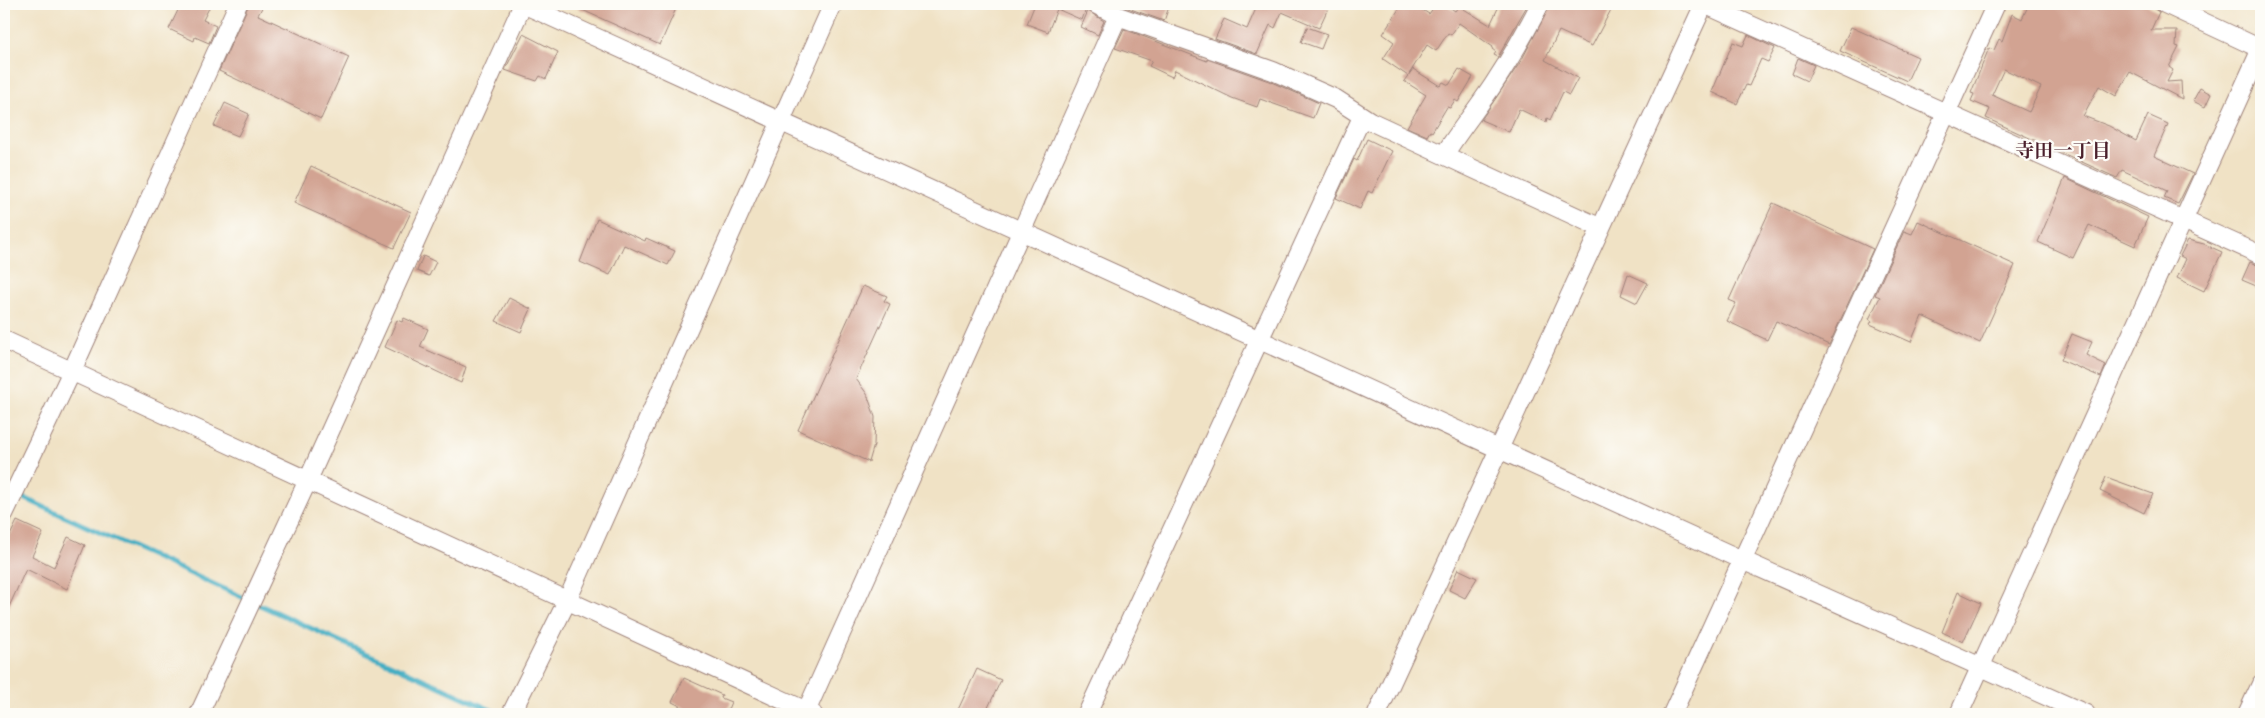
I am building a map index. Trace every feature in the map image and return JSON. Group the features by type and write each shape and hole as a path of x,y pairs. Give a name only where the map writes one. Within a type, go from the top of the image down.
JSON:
{"street":[{"path":"10,502 238,4"},
{"path":"199,714 245,611 308,480 523,4 1742,560 2086,714"},
{"path":"511,714 567,601 779,120 833,4"},
{"path":"1095,4 1118,16 1273,71 1336,99 1362,117 1601,228"},
{"path":"1444,155 1522,39 1540,4"},
{"path":"1377,714 1704,4 2261,255"},
{"path":"1672,714 1996,4"},
{"path":"1959,714 2261,49 2165,4"},
{"path":"4,340 808,713 1020,231 1118,16"},
{"path":"1087,714 1362,117"},
{"path":"2248,714 2261,684"}],"building":[{"path":"181,4 211,4 203,20 216,26 209,43 195,37 194,41 169,29"},
{"path":"249,4 264,4 258,15 349,57 321,119 219,71"},
{"path":"569,4 678,4 660,45"},
{"path":"1035,4 1077,4 1086,9 1082,20 1057,9 1048,32 1027,24"},
{"path":"1117,4 1170,4 1164,21"},
{"path":"1258,4 1330,4 1319,28 1282,12 1275,28 1270,25 1257,54 1215,39 1224,19 1247,29"},
{"path":"1402,4 1413,4 1429,14 1436,4 1445,4 1455,11 1459,6 1490,25 1500,4 1528,4 1498,57 1494,55 1496,52 1492,49 1493,47 1459,23 1451,35 1448,33 1436,51 1427,45 1408,76 1383,59 1394,42 1383,34"},
{"path":"1551,4 1614,4 1592,46 1559,31 1545,60 1578,78 1569,95 1563,92 1550,120 1547,118 1546,122 1519,109 1509,132 1481,120 1521,61"},
{"path":"2029,4 2146,4 2159,12 2151,30 2177,30 2176,46 2179,47 2169,67 2173,70 2167,82 2181,81 2182,99 2130,72 2116,96 2099,86 2083,116 2109,126 2136,141 2148,115 2168,124 2154,156 2193,174 2178,204 2164,198 2167,191 2122,170 2117,178 1986,118 1990,109 1971,101 1974,94 1971,93 1989,48 1994,50 1999,39 2002,41 2012,14 2022,19","holes":["2004,69 2041,87 2029,112 1992,95"]},
{"path":"1088,11 1104,21 1098,35 1081,27"},
{"path":"1307,27 1327,34 1321,49 1301,42"},
{"path":"1851,27 1918,57 1907,81 1840,51"},
{"path":"1124,29 1207,61 1207,59 1269,81 1319,103 1313,118 1260,99 1257,107 1232,98 1175,70 1172,77 1149,66 1152,61 1115,48"},
{"path":"523,34 558,52 546,79 540,76 537,81 505,70"},
{"path":"1748,35 1775,48 1768,62 1761,59 1749,86 1746,85 1737,104 1712,92 1733,42 1743,46"},
{"path":"1798,58 1814,65 1807,81 1792,74"},
{"path":"1413,69 1440,86 1443,82 1449,85 1459,69 1473,77 1458,102 1455,100 1450,108 1447,107 1432,132 1430,131 1427,136 1407,127 1426,95 1404,81"},
{"path":"2200,88 2211,94 2205,107 2193,101"},
{"path":"225,103 249,114 238,136 214,126"},
{"path":"1367,139 1392,151 1372,193 1368,191 1360,209 1336,198 1354,159 1357,161"},
{"path":"311,166 411,212 394,248 294,203"},
{"path":"2065,178 2148,217 2135,246 2089,225 2073,258 2038,242"},
{"path":"1773,203 1873,249 1829,345 1776,321 1767,340 1727,321 1736,303 1729,300"},
{"path":"597,219 645,241 646,238 675,251 668,265 624,245 610,275 580,262"},
{"path":"1918,221 2015,265 1980,343 1922,316 1911,342 1870,324 1872,321 1869,319 1880,297 1875,295 1904,231 1912,234"},
{"path":"2188,240 2204,244 2222,252 2204,291 2177,278 2186,259 2180,256"},
{"path":"423,256 436,262 429,276 417,271"},
{"path":"2250,262 2261,267 2261,288 2242,280"},
{"path":"1628,274 1648,283 1637,303 1621,295"},
{"path":"863,286 887,296 884,301 890,304 856,379 867,394 875,417 874,445 869,462 798,430"},
{"path":"509,298 531,309 521,332 496,321"},
{"path":"404,318 428,329 420,347 466,367 461,383 385,347 397,320 402,322"},
{"path":"2072,334 2092,342 2086,355 2106,365 2101,377 2061,360"},
{"path":"2106,477 2153,494 2144,513 2100,491"},
{"path":"17,521 43,533 32,556 54,567 68,537 85,545 67,589 26,569 4,618 4,548"},
{"path":"1458,569 1477,578 1465,598 1449,590"},
{"path":"1958,592 1981,603 1963,642 1942,632"},
{"path":"977,669 1001,680 985,714 956,714"},
{"path":"684,678 722,695 721,698 731,702 726,714 697,714 672,702"}],"waterway":[{"path":"4,489 500,714"}],"district":[{"name":"寺田一丁目","path":"2063,151"}]}
